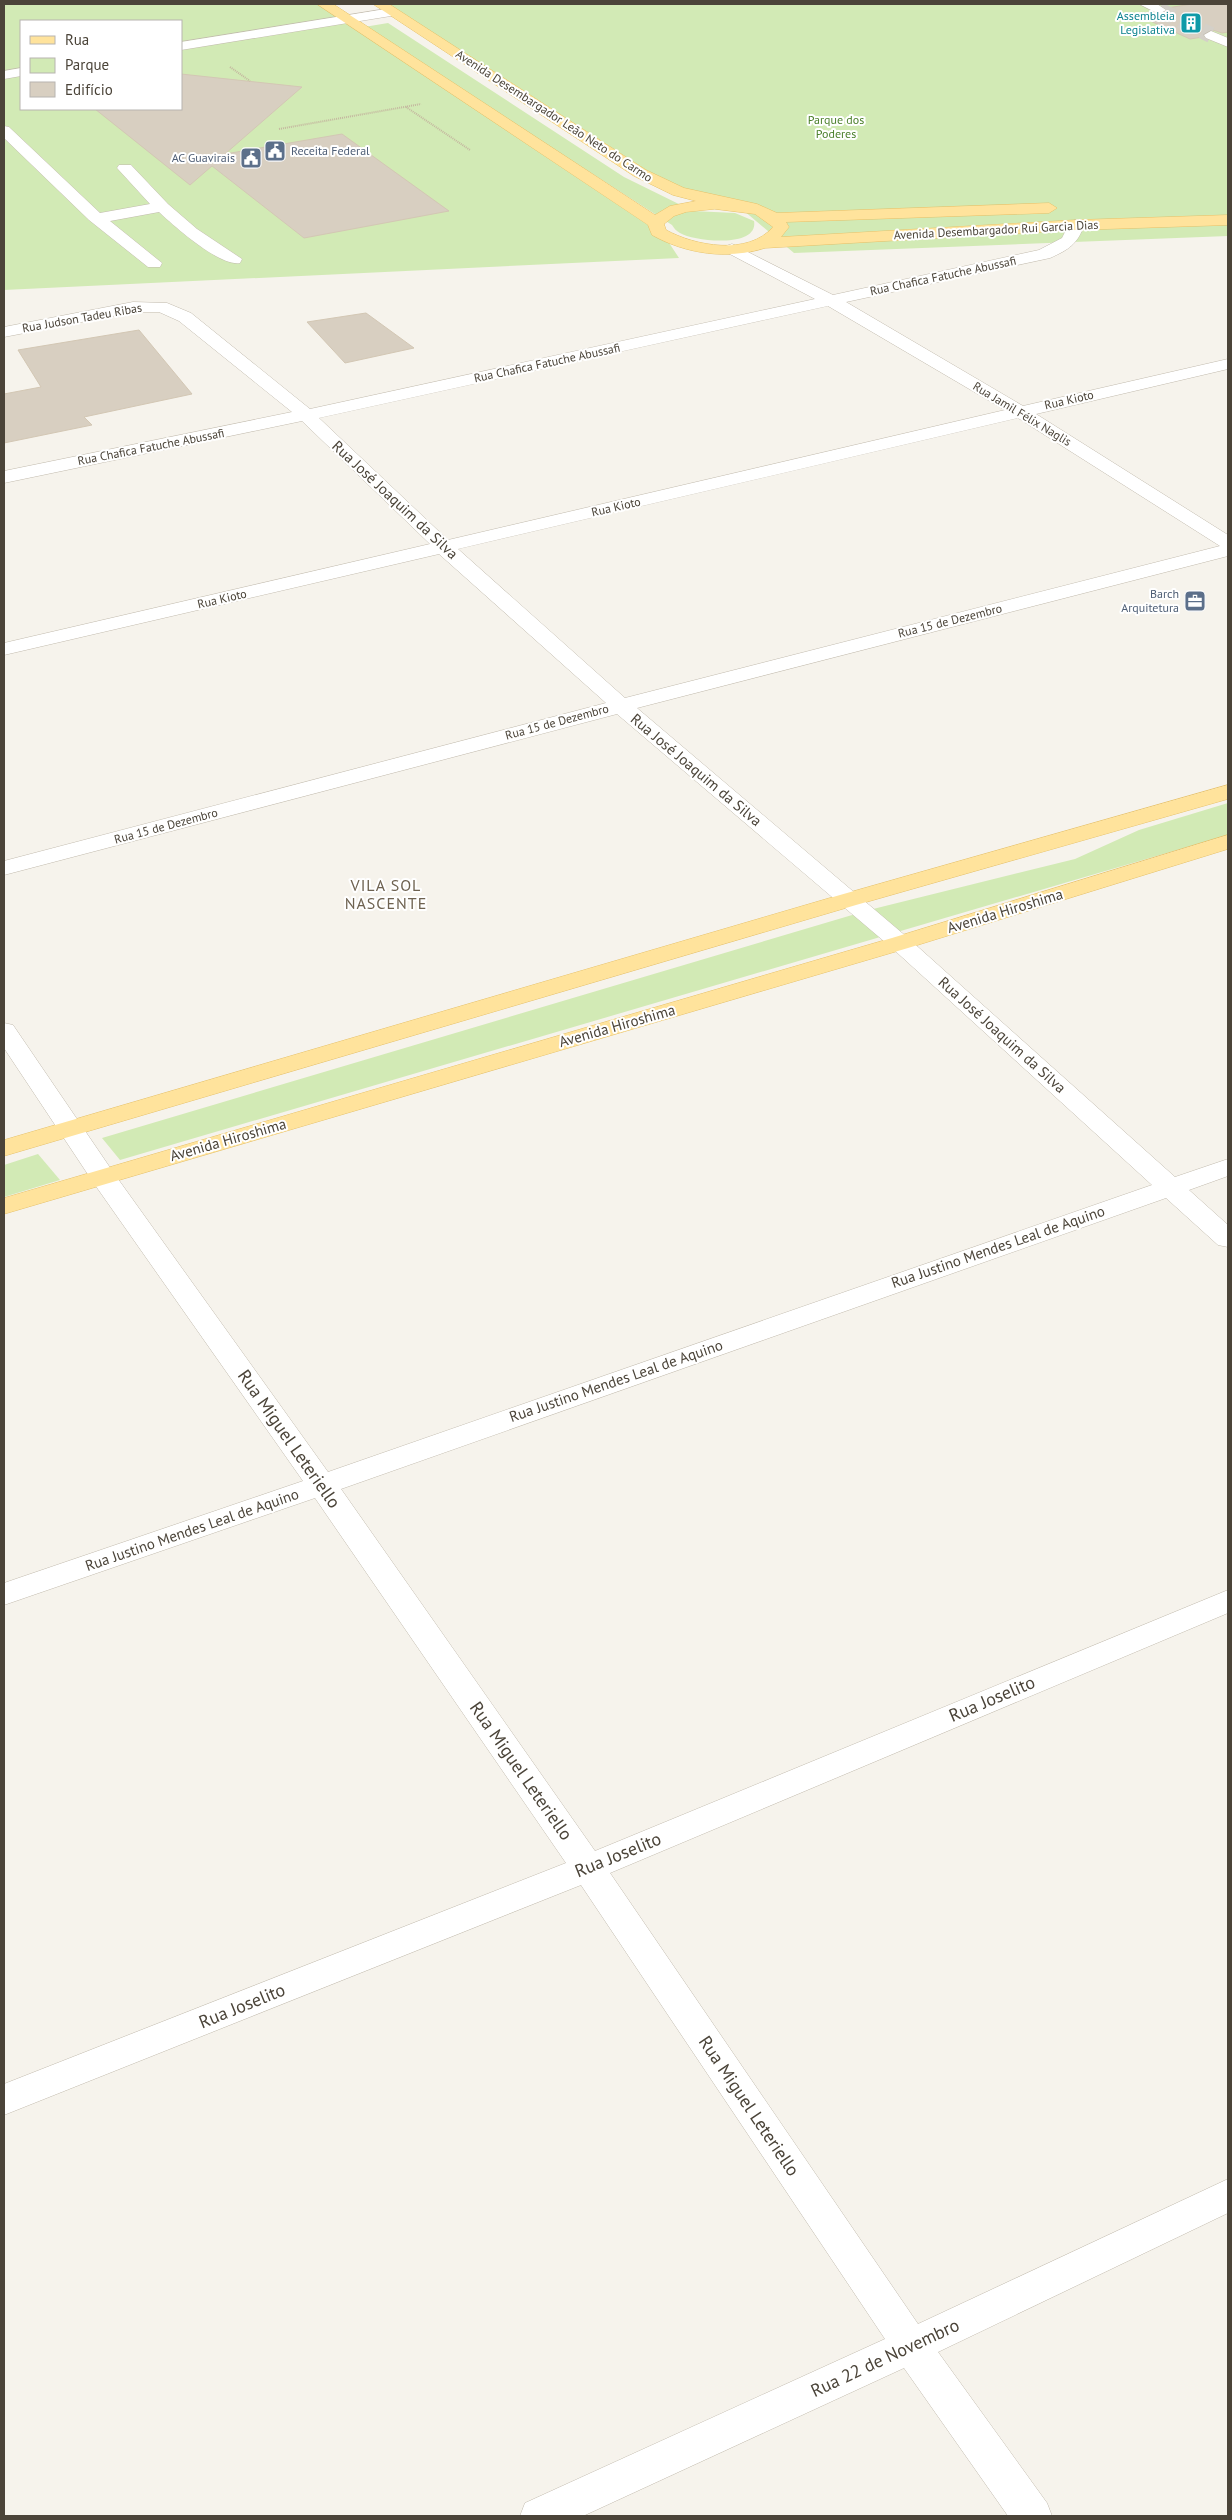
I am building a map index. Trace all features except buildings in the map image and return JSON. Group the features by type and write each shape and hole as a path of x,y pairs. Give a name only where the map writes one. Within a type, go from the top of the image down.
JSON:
{"main road":[{"path":"324,4 656,223 662,216 675,209 715,204 737,205 760,210 776,218 781,227 777,235 762,243"},
{"name":"Avenida Desembargador Leão Neto do Carmo","path":"386,8 640,173 679,192 737,205"},
{"name":"Avenida Desembargador Rui Garcia Dias","path":"776,218 1061,207"},
{"name":"Avenida Desembargador Rui Garcia Dias","path":"656,223 658,232 668,240 686,246 708,249 732,249 762,243 1076,225 1228,220"},
{"path":"4,1148 848,900 1228,792"},
{"name":"Avenida Hiroshima","path":"4,1206 900,943 1228,842"}],"street":[{"path":"1146,4 1159,10"},
{"path":"182,46 347,19 386,8"},
{"path":"1211,36 1228,43"},
{"path":"4,75 20,72"},
{"path":"4,130 97,218 126,243 154,263"},
{"path":"125,168 162,207 191,232 234,260"},
{"path":"97,218 162,207"},
{"name":"Rua Chafica Fatuche Abussafi","path":"4,477 306,415 1044,254 1065,246 1072,238 1076,225"},
{"name":"Rua Jamil Félix Naglis","path":"762,243 814,290"},
{"name":"Rua Jamil Félix Naglis","path":"732,249 814,290 1019,411 1228,543"},
{"name":"Rua Judson Tadeu Ribas","path":"4,332 133,307 161,307"},
{"name":"Rua José Joaquim da Silva","path":"161,307 185,317 306,415 445,548 620,706 900,943 1228,1239"},
{"name":"Rua Kioto","path":"4,649 445,548 1019,411 1228,364"},
{"name":"Rua 15 de Dezembro","path":"4,868 620,706 1228,550"},
{"name":"Rua Miguel Leteriello","path":"4,1030 102,1176 322,1485 588,1868 911,2346 1032,2516"},
{"name":"Rua Justino Mendes Leal de Aquino","path":"4,1594 322,1485 1228,1167"},
{"name":"Rua Joselito","path":"4,2100 588,1868 1228,1601"},
{"name":"Rua 22 de Novembro","path":"540,2516 911,2346 1228,2195"}],"path":[{"path":"279,129 463,97"},
{"path":"406,106 470,150"}],"green space":[{"path":"4,4 324,4 656,223 679,258 4,290"},
{"name":"Parque dos Poderes","path":"380,4 1228,4 1228,236 794,253 737,205 704,198 640,173"},
{"path":"388,23 624,177 693,211 735,213 754,221 753,230 747,236 724,240 699,239 679,232 672,225 364,27"},
{"path":"1228,803 1228,835 120,1160 102,1138 869,910 1075,859 1139,830"},
{"path":"38,1154 60,1180 4,1197 4,1165"}],"tunnel":[{"path":"1159,10 1211,35"}],"place":[{"name":"Assembleia Legislativa","path":"1191,23"},
{"name":"Receita Federal","path":"275,151"},
{"name":"AC Guavirais","path":"251,158"},
{"name":"Barch Arquitetura","path":"1195,601"}],"district":[{"name":"VILA SOL NASCENTE","path":"386,894"}]}
